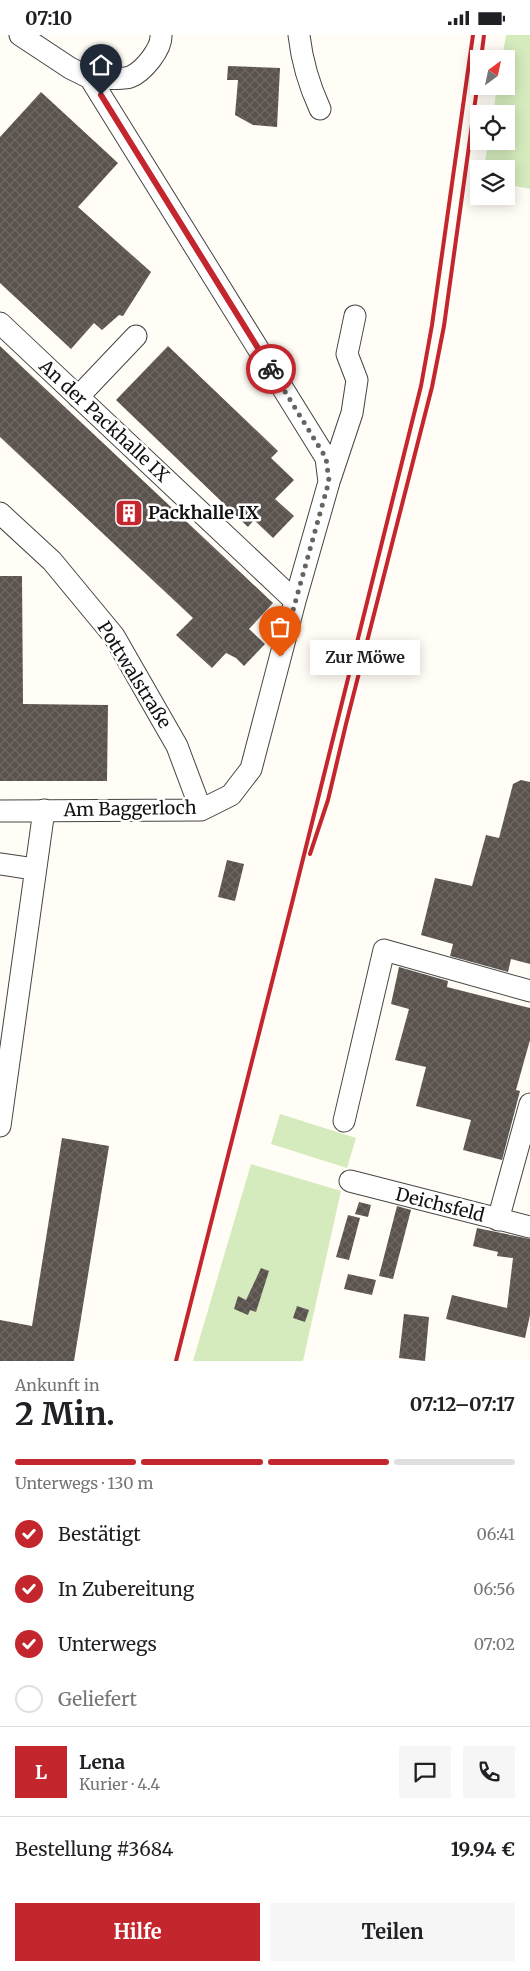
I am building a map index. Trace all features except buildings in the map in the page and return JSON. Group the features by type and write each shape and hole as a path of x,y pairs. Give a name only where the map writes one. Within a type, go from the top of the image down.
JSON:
{"street":[{"path":"20,35 70,68 90,78 129,77 150,61 162,40 161,35"},
{"path":"299,35 302,61 309,85 320,109"},
{"path":"90,78 326,458 329,481"},
{"name":"Am Baggerloch","path":"0,811 201,810 231,795 251,769 329,481 352,413 357,380 347,354 355,316"},
{"name":"An der Packhalle IX","path":"0,323 295,601"},
{"path":"78,397 136,336"},
{"name":"Pottwalstraße","path":"0,513 52,561 114,636 177,746 201,810"},
{"path":"0,1126 34,869 44,810"},
{"path":"0,864 34,869"},
{"path":"344,1121 384,950 530,991"},
{"path":"498,1220 525,1140 530,1104"},
{"name":"Deichsfeld","path":"350,1181 530,1227"}],"green space":[{"path":"506,35 530,35 530,189 515,186 515,160 485,160 487,150 515,150 515,105 494,105 496,95 515,95 515,50 504,50"},
{"path":"280,1114 356,1138 347,1168 271,1144"},
{"path":"251,1164 341,1191 303,1361 193,1361"}],"railway":[{"path":"176,1361 421,386 432,325 473,35"},
{"path":"482,50 484,35"},
{"path":"310,854 328,800 432,387 444,326 476,95"}],"way so far":[{"path":"271,369 326,458 329,481 280,657"}],"place":[{"name":"Packhalle IX","path":"129,513"},
{"name":"Zur Möwe","path":"280,657"}],"route":[{"path":"101,95 271,369"}]}
